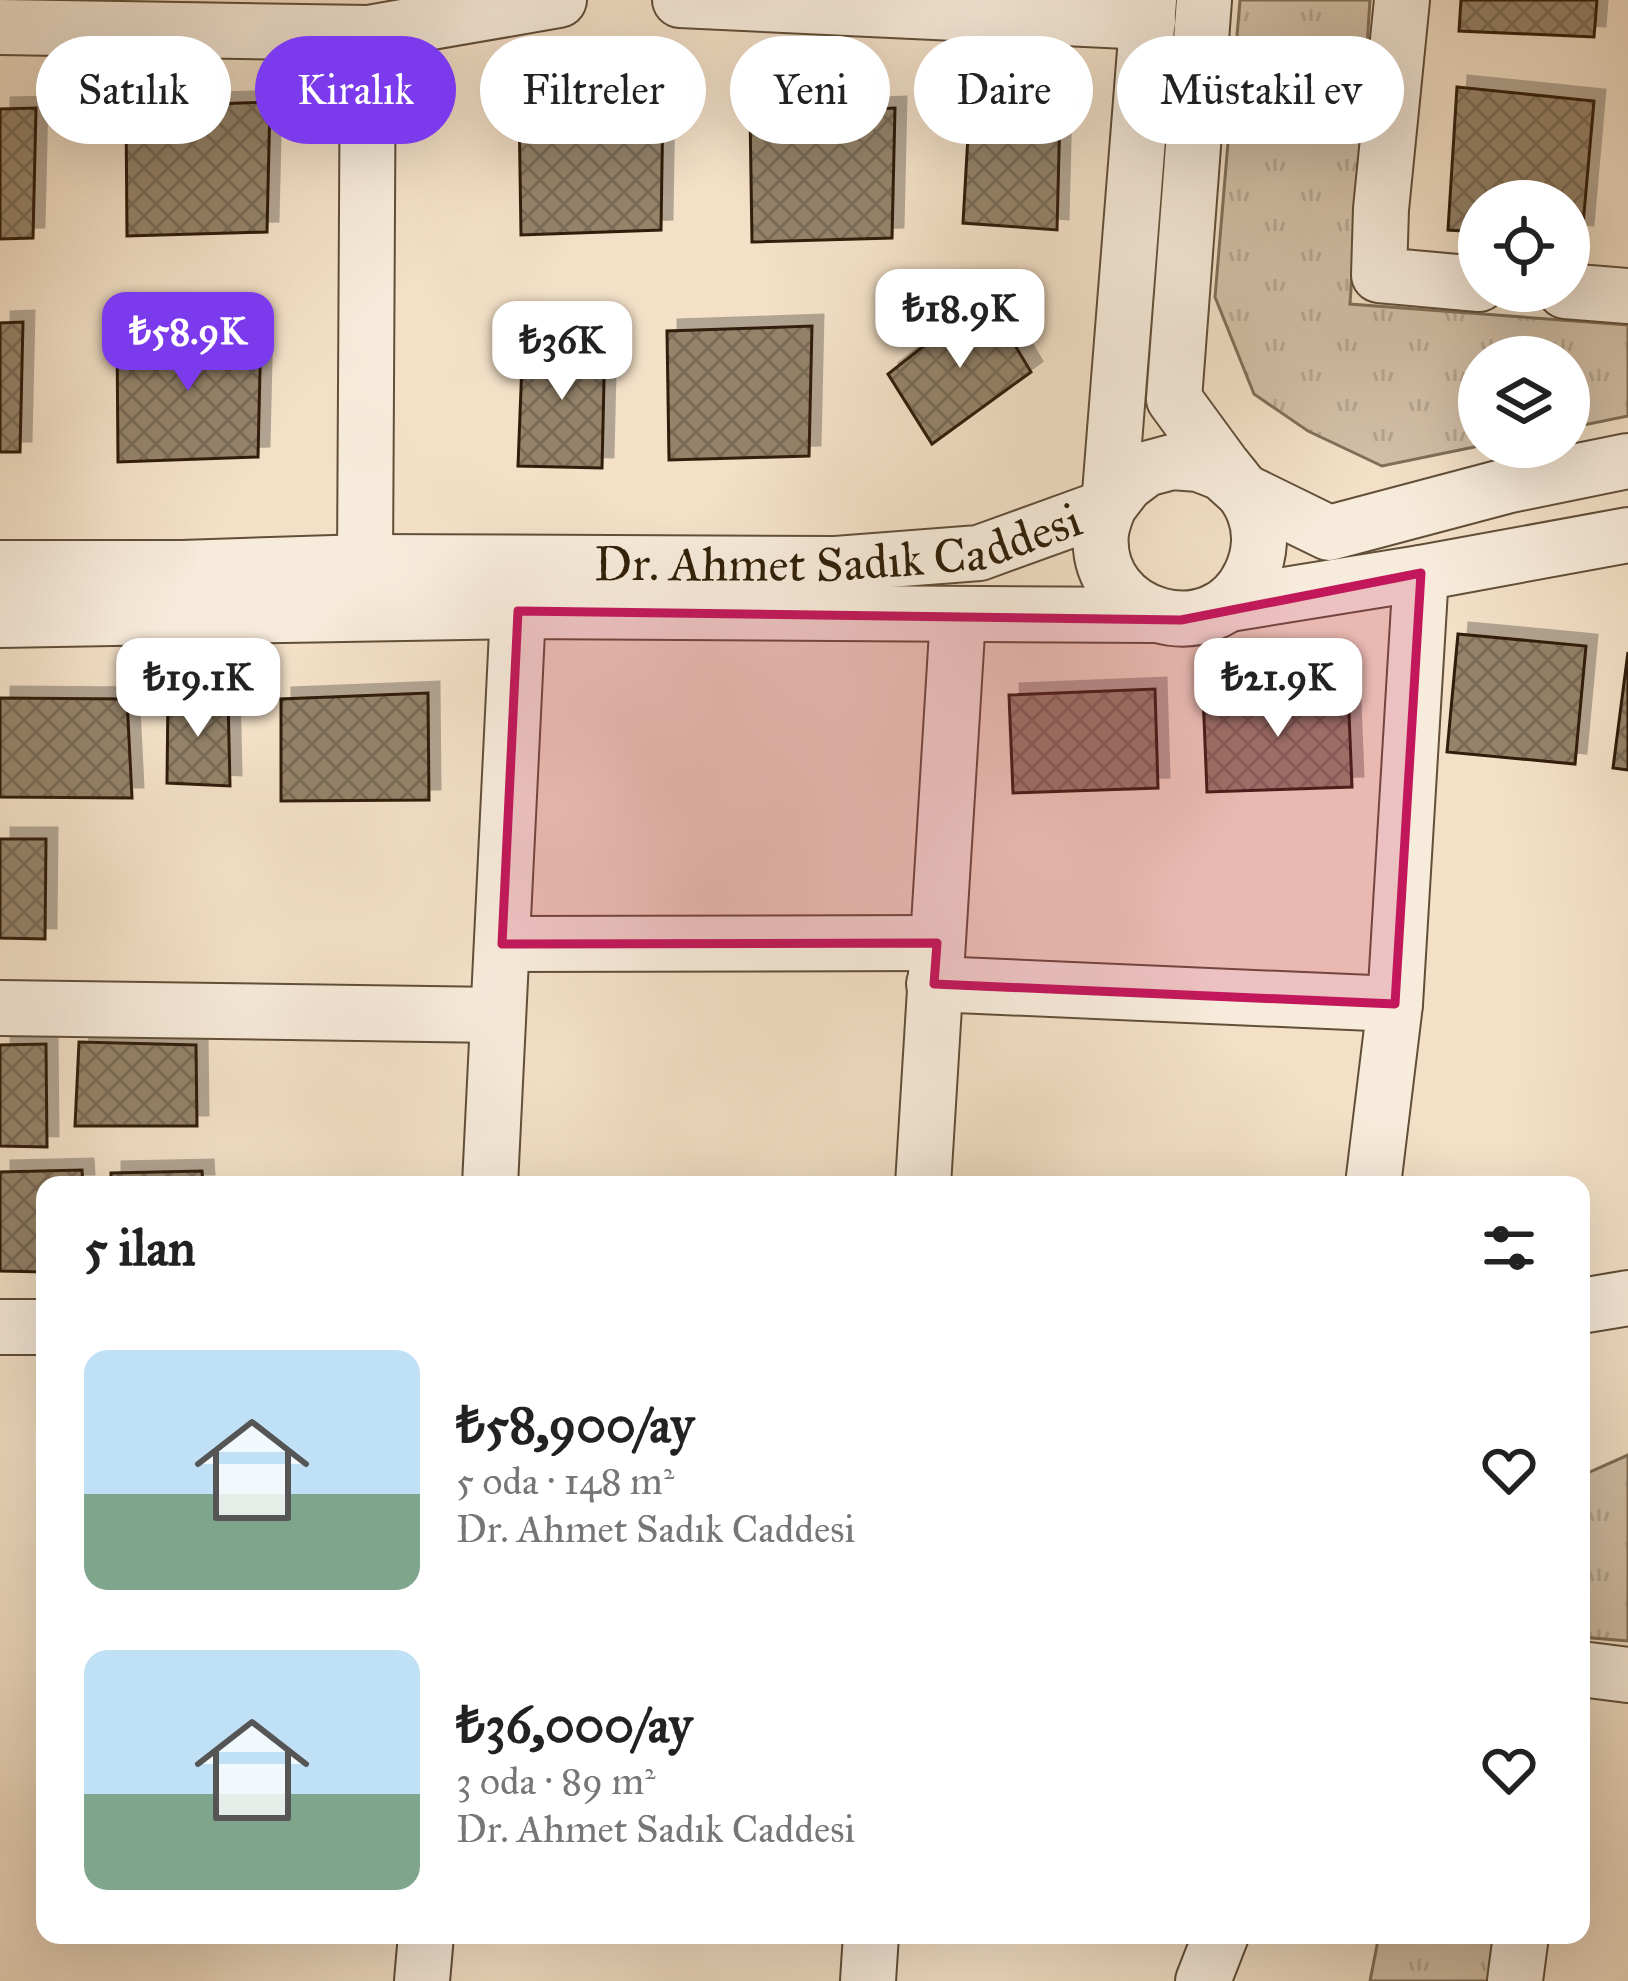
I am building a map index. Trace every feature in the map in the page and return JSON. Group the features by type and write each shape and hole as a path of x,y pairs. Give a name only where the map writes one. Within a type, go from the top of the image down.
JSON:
{"street":[{"path":"0,28 368,33 559,0"},
{"path":"680,0 1148,11 1109,506 1101,532 1103,558 1113,583 1131,603 1154,616 1180,620 1206,616 1229,604 1628,535"},
{"path":"1204,0 1174,399 1254,512 1260,537 1257,562 1246,585 1229,604"},
{"path":"1402,0 1379,275 1458,282"},
{"path":"365,562 368,33"},
{"path":"1590,293 1628,296"},
{"name":"Dr. Ahmet Sadık Caddesi","path":"0,568 365,562 836,564 979,553 1109,506 1146,469 1172,462 1199,464 1222,473 1241,490 1329,533 1510,485 1628,461"},
{"path":"1374,1176 1395,1004 1421,573"},
{"path":"490,1176 518,611"},
{"name":"Dr. Ahmet Sadık Caddesi","path":"0,620 518,611 1154,616"},
{"path":"923,1176 958,616"},
{"path":"502,944 935,963 1395,1004"},
{"path":"0,1008 498,1015"},
{"path":"1590,1304 1628,1298"},
{"path":"0,1327 36,1327"},
{"path":"1590,1670 1628,1675"},
{"path":"422,1981 425,1944"},
{"path":"868,1981 870,1944"},
{"path":"1203,1981 1217,1944"},
{"path":"1515,1981 1520,1944"}],"highlighted area":[{"path":"1421,573 1395,1004 934,984 937,943 502,944 518,611 1181,620"}],"green space":[{"path":"1240,0 1370,0 1368,36 1237,36"},
{"path":"1228,144 1361,144 1350,304 1628,325 1628,416 1590,424 1590,336 1458,336 1458,450 1382,466 1308,431 1254,394 1215,297"},
{"path":"1628,1455 1628,1641 1590,1638 1590,1472"},
{"path":"1377,1944 1496,1944 1490,1981 1370,1981"}],"building":[{"path":"1461,0 1597,0 1594,37 1459,31"},
{"path":"1457,87 1594,101 1587,180 1458,180 1458,231 1448,230"},
{"path":"231,103 255,103 255,144 269,144 267,232 127,236 126,144 231,144"},
{"path":"36,108 33,238 0,239 0,109"},
{"path":"890,108 895,108 892,238 752,242 750,144 890,144"},
{"path":"520,144 662,144 661,230 521,235"},
{"path":"968,144 1059,144 1057,230 963,223"},
{"path":"986,297 1031,372 932,444 888,374"},
{"path":"23,322 20,452 0,452 0,323"},
{"path":"812,326 809,456 669,460 667,331"},
{"path":"261,327 258,457 118,462 117,332"},
{"path":"523,337 605,338 602,468 518,466"},
{"path":"1458,634 1586,646 1575,764 1447,752"},
{"path":"1628,652 1628,770 1613,768"},
{"path":"1348,688 1352,787 1207,792 1203,694"},
{"path":"1155,689 1158,788 1013,793 1009,695"},
{"path":"428,693 429,800 281,801 281,699"},
{"path":"168,694 228,696 230,786 167,783"},
{"path":"0,698 127,699 132,798 0,797"},
{"path":"0,839 46,839 45,939 0,938"},
{"path":"79,1042 196,1045 197,1126 75,1126"},
{"path":"46,1044 47,1147 0,1146 0,1045"},
{"path":"82,1170 82,1176 36,1176 36,1272 0,1271 0,1172"},
{"path":"202,1171 202,1176 111,1176"}]}
